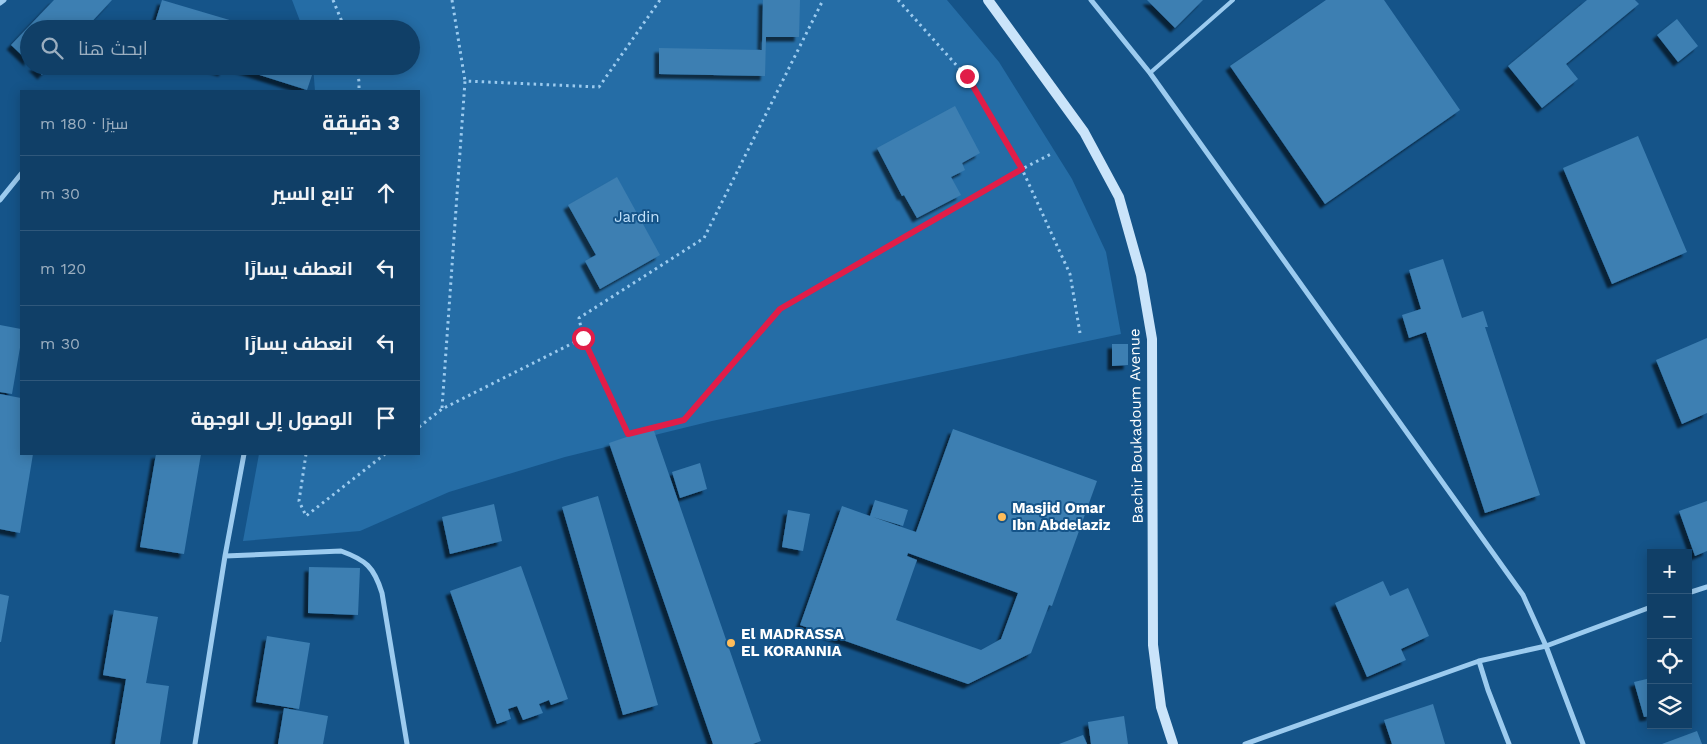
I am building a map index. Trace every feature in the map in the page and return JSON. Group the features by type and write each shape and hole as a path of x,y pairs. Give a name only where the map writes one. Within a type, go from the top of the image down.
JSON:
{"street":[{"path":"0,3 4,0"},
{"name":"Bachir Boukadoum Avenue","path":"988,0 1084,132 1119,197 1141,275 1152,339 1153,645 1161,706 1172,744"},
{"path":"1091,0 1150,73 1523,595 1546,646 1583,744"},
{"path":"0,200 20,175"},
{"path":"195,744 225,556 244,455"},
{"path":"225,556 341,551 358,557 376,574 382,593 408,744"},
{"path":"1692,592 1707,586"},
{"path":"1245,744 1479,661 1546,646 1647,608"},
{"path":"1479,661 1509,744"}],"lane":[{"path":"1150,73 1233,0"}],"path":[{"path":"332,0 341,20"},
{"path":"442,409 465,81 452,0"},
{"path":"465,81 599,87 660,0"},
{"path":"823,0 704,238 580,318 583,338 628,434 684,420 780,309 1051,154"},
{"path":"898,0 967,76 1022,169 1070,274 1080,333"},
{"path":"358,75 359,90"},
{"path":"420,426 442,409 583,338"},
{"path":"306,455 299,501 306,516 384,455"}],"green space":[{"name":"Jardin","path":"292,0 947,0 999,62 1072,179 1106,252 1121,334 712,421 565,457 449,492 360,531 243,541 259,455 420,455 420,90 315,90 314,75 420,75 420,20 300,20"}],"building":[{"path":"54,0 112,0 93,20 35,20"},
{"path":"162,0 230,20 156,20"},
{"path":"763,0 800,0 799,37 766,37 765,76 659,74 659,48 762,50"},
{"path":"1147,0 1203,0 1175,28"},
{"path":"1326,0 1384,0 1460,110 1325,204 1230,66"},
{"path":"1587,0 1635,0 1639,4 1566,64 1578,79 1542,108 1508,66"},
{"path":"1677,19 1698,46 1678,62 1657,35"},
{"path":"20,36 20,54 11,45"},
{"path":"260,75 312,75 307,90"},
{"path":"955,106 980,153 962,163 965,170 951,177 961,195 917,218 904,195 902,196 877,148"},
{"path":"1638,136 1687,252 1612,284 1563,168"},
{"path":"617,177 660,255 600,289 585,261 596,255 568,205"},
{"path":"1443,259 1462,318 1483,311 1488,327 1485,327 1540,495 1485,513 1426,332 1409,338 1402,315 1421,309 1409,270"},
{"path":"0,325 20,329 20,348 12,394 0,392"},
{"path":"1707,338 1707,413 1682,424 1656,360"},
{"path":"1112,344 1128,344 1128,365 1112,366"},
{"path":"0,394 20,398 20,455 33,455 20,533 0,529"},
{"path":"653,428 761,741 753,744 713,744 609,443"},
{"path":"953,429 1097,481 1052,606 1049,605 1031,653 968,684 800,625 842,506 870,516 875,500 908,510 903,526 873,517 916,532","holes":["908,553 1018,593 1001,639 981,650 896,620 917,560 907,556"]},
{"path":"156,455 201,455 184,554 140,547"},
{"path":"700,463 707,489 680,498 672,472"},
{"path":"598,496 658,705 623,715 562,507"},
{"path":"1707,501 1707,551 1695,556 1679,511"},
{"path":"494,504 502,541 450,554 442,517"},
{"path":"788,510 810,514 803,551 782,547"},
{"path":"521,566 568,699 551,705 549,700 539,704 543,713 523,720 517,706 508,709 511,719 497,724 450,591"},
{"path":"309,567 360,568 358,615 308,613"},
{"path":"1383,581 1390,596 1408,588 1429,636 1401,649 1406,660 1367,677 1335,603"},
{"path":"0,594 9,596 1,642 0,642"},
{"path":"114,610 158,617 146,683 169,686 160,744 115,744 126,679 103,675"},
{"path":"267,636 310,643 299,709 256,702"},
{"path":"1647,679 1647,717 1644,717 1634,682"},
{"path":"1433,704 1445,744 1392,744 1384,720"},
{"path":"284,708 328,716 323,744 278,744"},
{"path":"1124,716 1128,744 1091,744 1088,722"},
{"path":"1697,731 1702,744 1662,744"},
{"path":"1083,735 1087,744 1059,744"}],"place":[{"name":"Masjid Omar Ibn Abdelaziz","path":"1002,517"},
{"name":"El MADRASSA EL KORANNIA","path":"731,643"}],"route":[{"path":"583,338 628,434 684,420 780,309 1022,169 967,76"}]}
